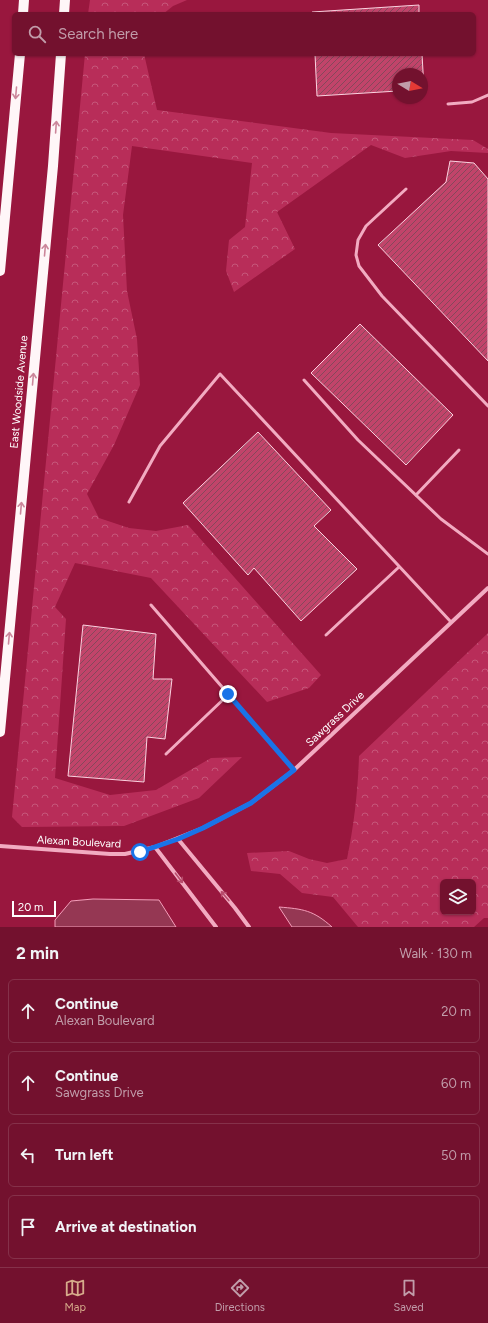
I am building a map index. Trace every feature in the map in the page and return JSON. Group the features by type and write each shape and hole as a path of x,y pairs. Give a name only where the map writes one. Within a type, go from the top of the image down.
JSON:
{"main road":[{"path":"23,12 24,0"},
{"path":"64,12 65,0"},
{"path":"0,272 20,56"},
{"name":"East Woodside Avenue","path":"0,732 51,181 61,56"}],"street":[{"name":"Sawgrass Drive","path":"178,839 251,803 294,770 488,588"},
{"name":"Alexan Boulevard","path":"0,846 125,854 155,847 178,839"},
{"path":"178,839 235,908 248,927"},
{"path":"155,847 216,927"}],"lane":[{"path":"448,104 472,102 488,95"},
{"path":"406,189 366,226 358,240 356,255 359,266 382,296 488,406"},
{"path":"129,502 160,446 220,374 451,622"},
{"path":"304,380 358,440 441,519 488,554"},
{"path":"416,495 459,450"},
{"path":"326,635 399,567"},
{"path":"151,605 294,770"},
{"path":"166,754 228,694"}],"green space":[{"path":"90,0 187,0 173,6 166,12 88,12"},
{"path":"85,56 144,56 157,110 331,133 473,140 488,149 488,153 451,151 405,158 371,145 277,212 295,249 234,292 226,271 229,240 245,227 252,163 132,146 123,215 127,291 137,339 140,385 114,445 87,494 99,518 129,528 156,531 188,525 321,675 309,688 267,702 151,578 75,563 55,607 66,619 55,778 110,795 156,790 211,758 242,757 199,798 124,826 22,827 12,817"},
{"path":"488,633 488,918 484,918 474,927 358,927 333,897 302,893 280,874 251,871 247,853 289,851 309,859 327,863 347,859 352,833 358,782 359,756"}],"shaded area":[{"path":"93,899 159,900 176,927 55,927 55,920 71,901"},
{"path":"279,907 307,911 319,917 332,927 292,927"}],"building":[{"path":"419,5 419,12 312,12"},
{"path":"315,56 422,56 423,68 392,68 392,91 317,96"},
{"path":"450,161 474,163 488,179 488,361 378,245 446,182"},
{"path":"360,324 453,415 406,465 311,373"},
{"path":"258,432 331,510 314,526 357,569 301,621 254,568 248,575 183,503"},
{"path":"83,625 156,634 153,679 172,679 165,739 147,737 144,782 68,776"}],"route":[{"path":"140,852 178,839 203,828 251,803 294,770 228,694"}]}
